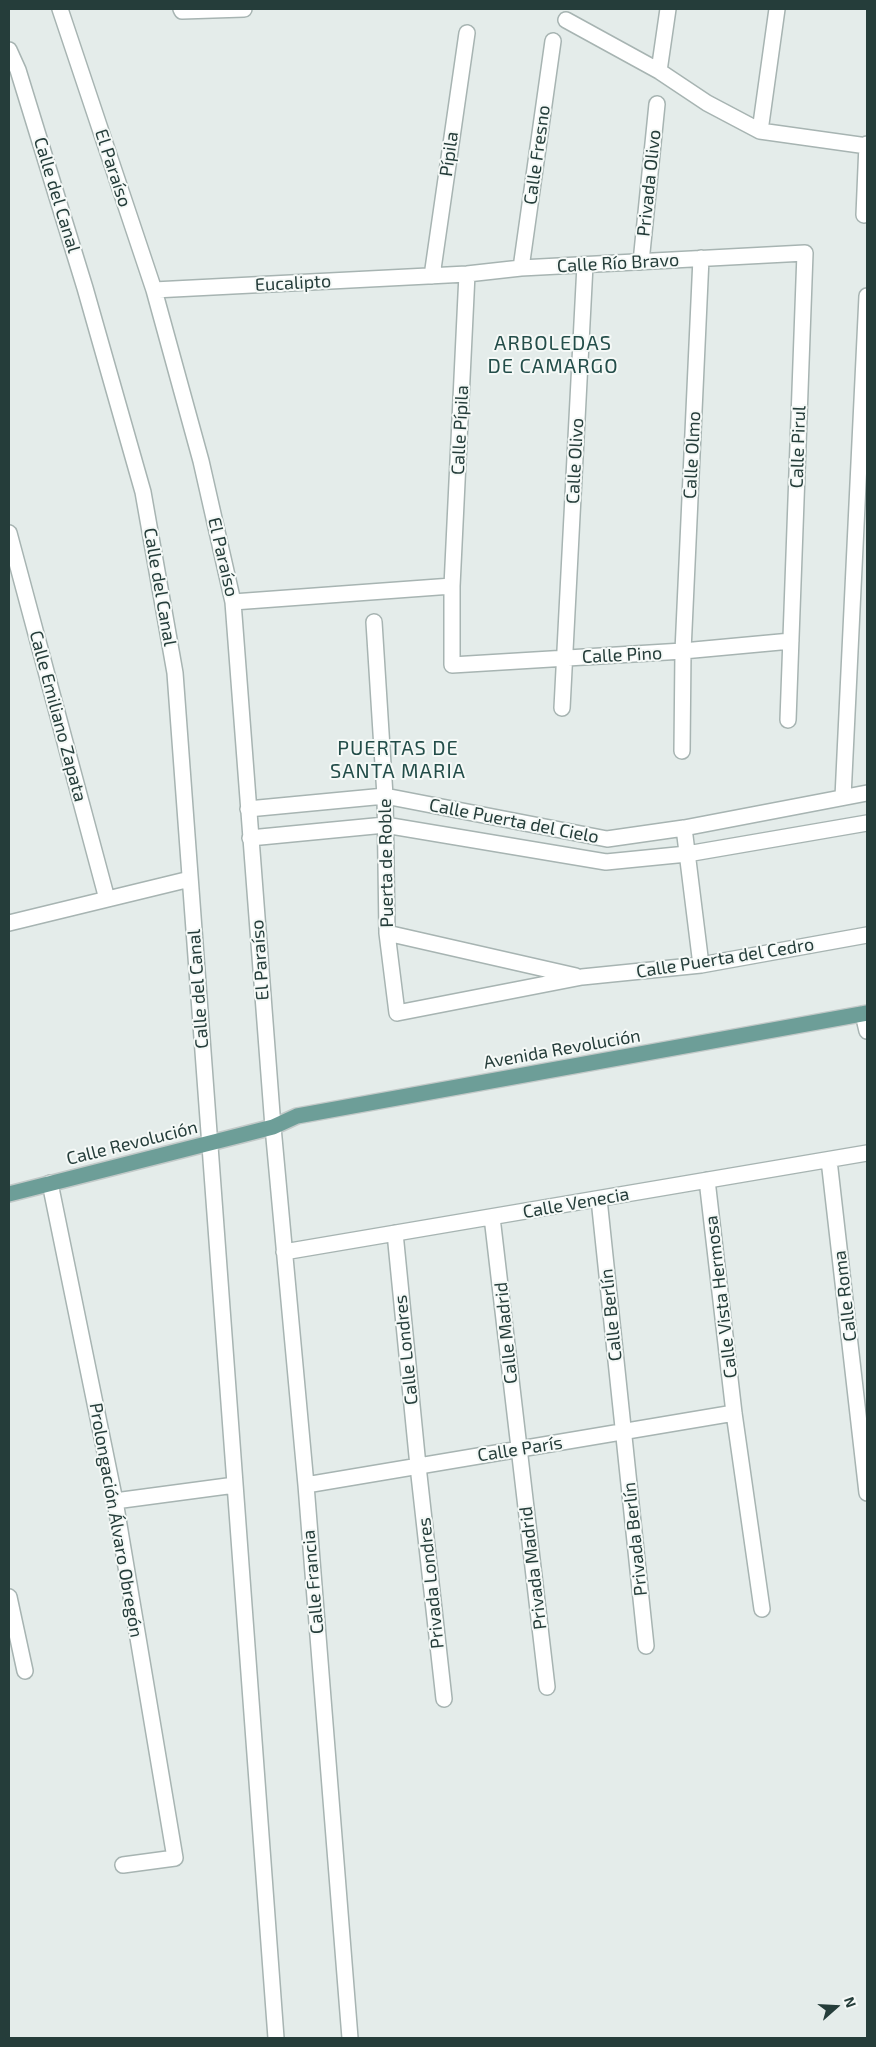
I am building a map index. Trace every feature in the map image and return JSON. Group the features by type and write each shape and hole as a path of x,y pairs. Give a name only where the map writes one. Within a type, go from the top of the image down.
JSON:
{"main road":[{"name":"Avenida Revolución","path":"269,1128 296,1116 865,1013"},
{"name":"Calle Revolución","path":"9,1194 269,1128"}],"street":[{"name":"El Paraíso","path":"60,9 154,290 201,461 233,602 269,1128"},
{"path":"181,9 182,11 244,9"},
{"path":"658,71 668,9"},
{"path":"760,131 777,9"},
{"path":"566,20 658,71 707,103 760,131 867,145 864,215"},
{"name":"Pípila","path":"432,276 467,33"},
{"name":"Calle Fresno","path":"521,268 553,41"},
{"name":"Calle del Canal","path":"9,50 18,70 79,269 143,492 175,673 190,880 215,1141"},
{"name":"Privada Olivo","path":"641,262 657,104"},
{"name":"Calle Río Bravo","path":"432,276 521,268 805,253"},
{"name":"Calle Pirul","path":"788,720 805,253"},
{"name":"Calle Olmo","path":"682,750 683,651 700,258"},
{"name":"Calle Olivo","path":"564,658 585,265"},
{"name":"Calle Pípila","path":"452,665 452,586 467,274"},
{"name":"Eucalipto","path":"154,290 432,276"},
{"path":"843,797 867,296"},
{"name":"Calle Emiliano Zapata","path":"9,533 107,899"},
{"path":"233,602 452,586"},
{"name":"Puerta de Roble","path":"374,622 385,796 387,933 397,1013"},
{"name":"Calle Pino","path":"452,665 683,651 790,641"},
{"path":"562,708 564,658"},
{"name":"Calle Puerta del Cielo","path":"248,809 385,796 607,840 684,828 867,793"},
{"name":"Calle Puerta del Cielo","path":"250,838 385,825 606,862 687,854 867,822"},
{"path":"684,828 701,965"},
{"path":"9,923 190,880"},
{"name":"Calle Puerta del Cedro","path":"387,933 582,977"},
{"name":"Calle Puerta del Cedro","path":"397,1013 582,977 701,965 867,935"},
{"path":"865,1013 867,1031"},
{"name":"Calle Francia","path":"269,1128 284,1252 306,1485 350,2038"},
{"path":"215,1141 235,1485 276,2038"},
{"name":"Calle Venecia","path":"284,1252 867,1153"},
{"name":"Calle Roma","path":"829,1160 867,1493"},
{"name":"Calle Vista Hermosa","path":"707,1180 734,1413 762,1609"},
{"name":"Prolongación Álvaro Obregón","path":"50,1183 115,1501 175,1858 123,1865"},
{"name":"Calle Berlín","path":"599,1199 623,1432"},
{"name":"Calle Madrid","path":"492,1217 519,1449"},
{"name":"Calle Londres","path":"395,1233 418,1466"},
{"name":"Calle París","path":"306,1485 734,1413"},
{"name":"Privada Berlín","path":"623,1432 646,1646"},
{"name":"Privada Madrid","path":"519,1449 547,1687"},
{"name":"Privada Londres","path":"418,1466 444,1700"},
{"path":"115,1501 235,1485"},
{"path":"10,1601 25,1671"}],"district":[{"name":"ARBOLEDAS DE CAMARGO","path":"553,354"},
{"name":"PUERTAS DE SANTA MARIA","path":"398,760"}]}
